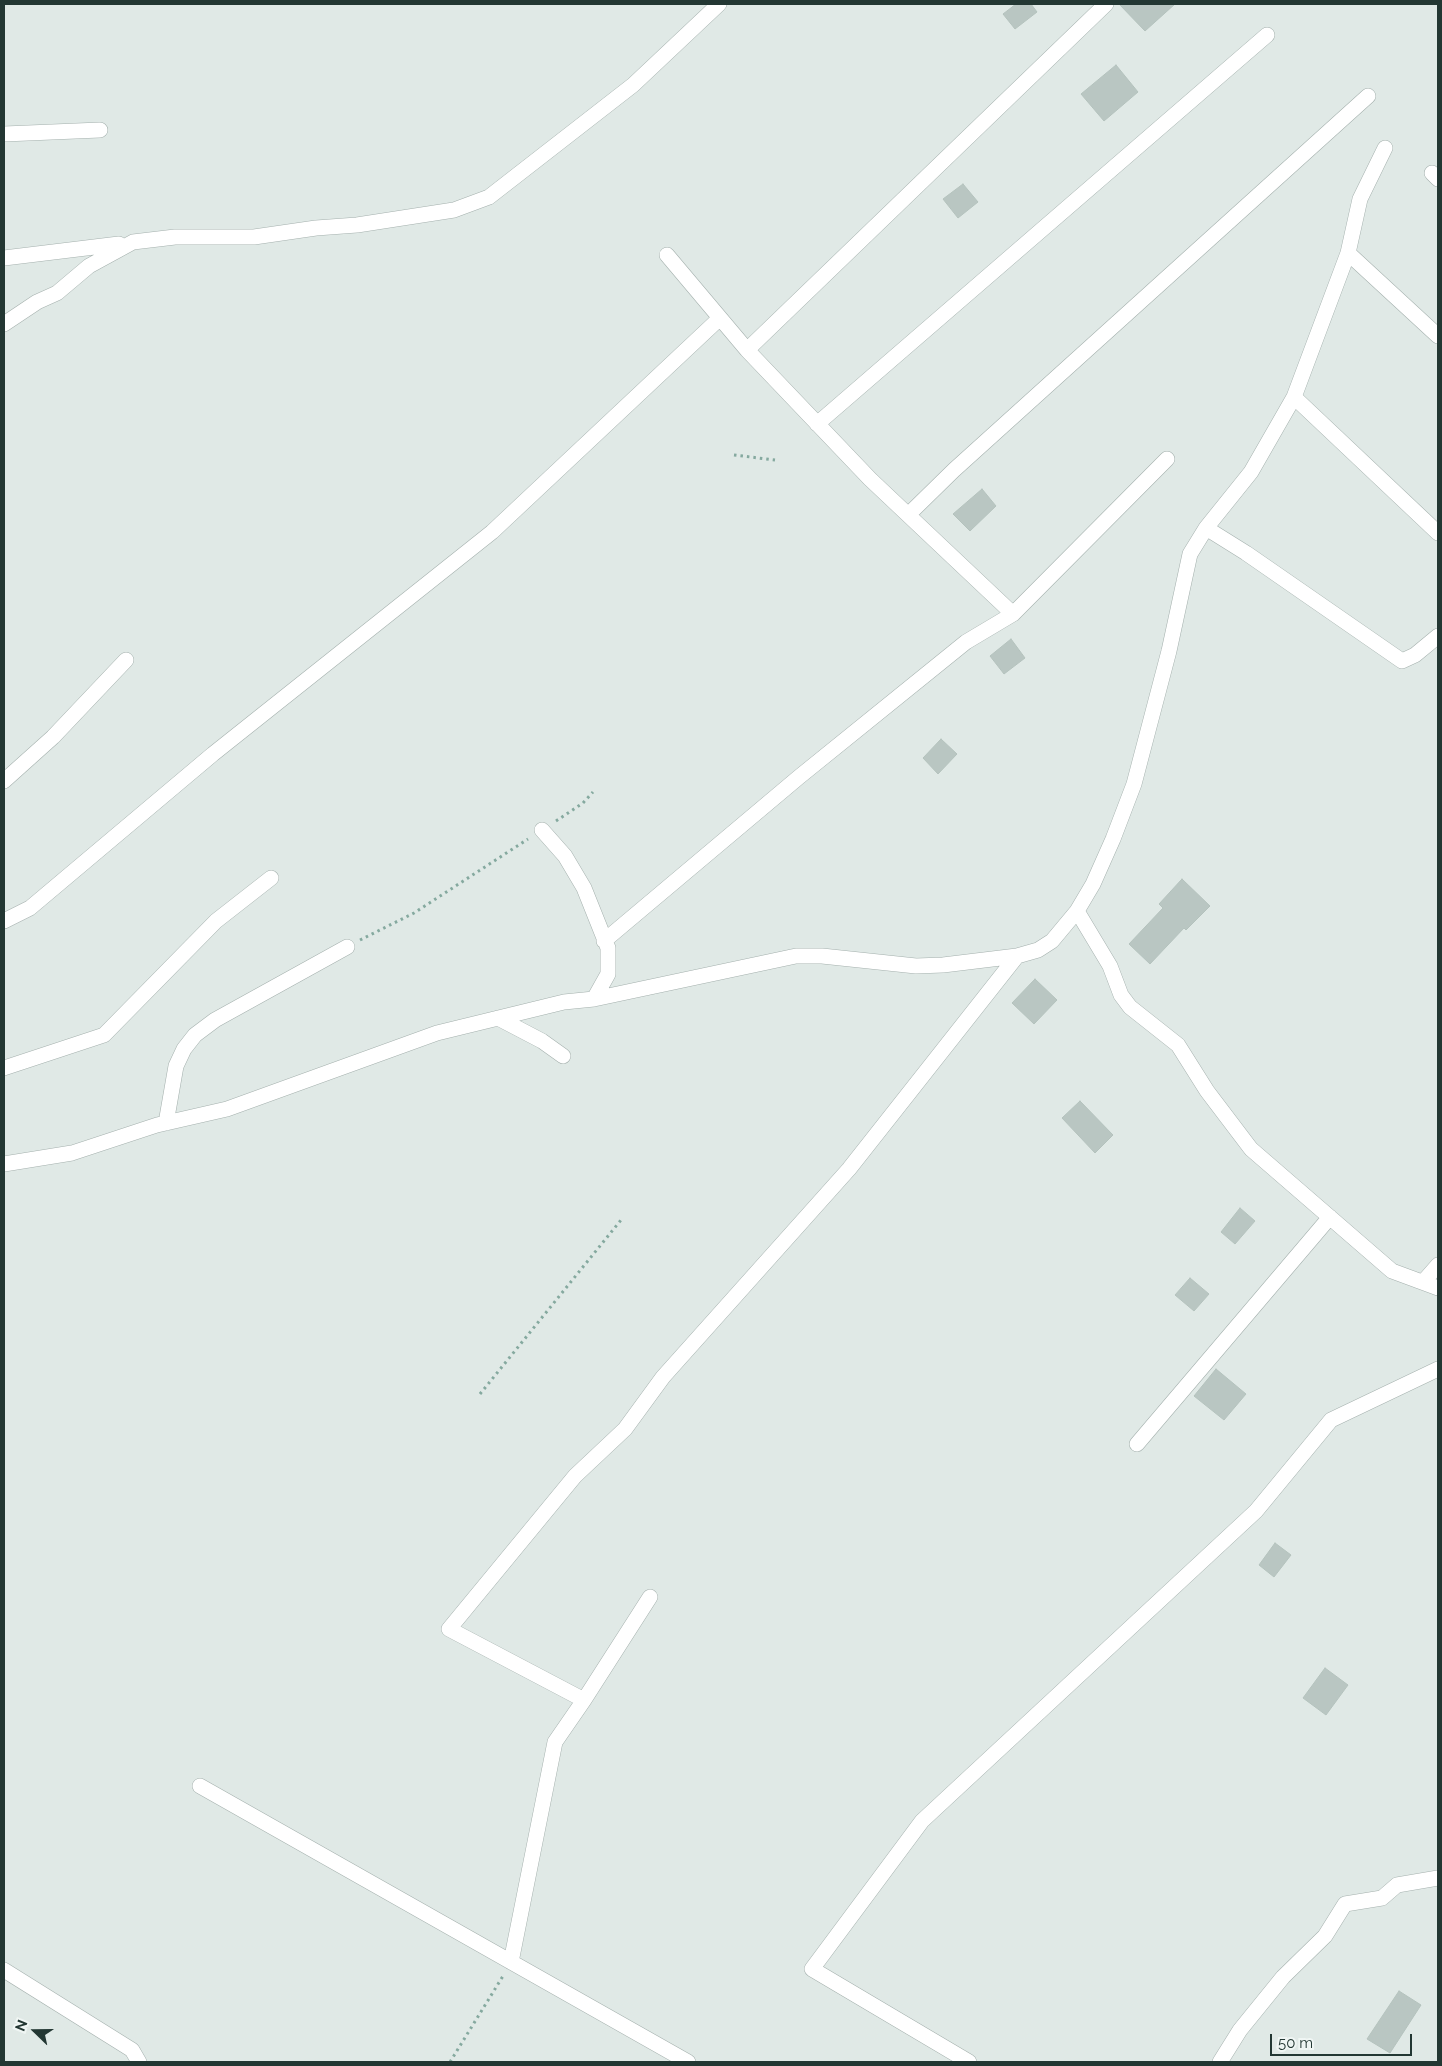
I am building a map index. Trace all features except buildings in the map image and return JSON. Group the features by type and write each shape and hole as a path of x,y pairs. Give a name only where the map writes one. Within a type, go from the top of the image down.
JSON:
{"street":[{"path":"4,258 175,237 254,237 316,228 357,225 454,210 489,197 633,85 719,4"},
{"path":"747,350 1106,4"},
{"path":"817,424 1267,35"},
{"path":"908,515 954,470 1368,96"},
{"path":"4,134 100,130"},
{"path":"4,1164 72,1153 166,1122 227,1109 437,1033 564,1002 594,998 796,956 822,956 916,966 1017,956 1038,950 1052,941 1078,911 1093,884 1114,839 1134,784 1169,651 1190,554 1206,528 1251,472 1294,397 1348,253 1360,199 1385,148"},
{"path":"4,324 37,302 57,293 89,266 132,242"},
{"path":"1348,253 1438,336"},
{"path":"667,255 747,350 817,424 908,515 1012,614"},
{"path":"4,921 30,908 213,754 492,532 720,318"},
{"path":"1294,397 1438,533"},
{"path":"604,941 799,777 966,642 1012,614 1167,459"},
{"path":"1206,528 1246,553 1402,661 1415,655 1438,636"},
{"path":"4,781 53,737 126,660"},
{"path":"542,830 565,856 584,888 608,948 608,974 594,998"},
{"path":"4,1068 104,1035 216,921 271,878"},
{"path":"1078,911 1110,966 1121,995 1130,1007 1178,1045 1207,1091 1251,1149 1392,1271 1424,1281 1438,1288"},
{"path":"166,1122 176,1066 184,1049 195,1035 214,1020 347,947"},
{"path":"584,1700 449,1629 575,1476 625,1428 663,1377 849,1169 1017,956"},
{"path":"498,1018 542,1041 563,1056"},
{"path":"1137,1444 1330,1217"},
{"path":"1424,1281 1438,1265"},
{"path":"969,2062 812,1970 922,1821 1256,1511 1331,1420 1438,1369"},
{"path":"511,1962 555,1742 650,1597"},
{"path":"200,1786 688,2062"},
{"path":"1220,2062 1240,2030 1283,1977 1325,1936 1345,1904 1382,1898 1397,1885 1438,1878"},
{"path":"4,1970 132,2050 139,2062"}],"path":[{"path":"734,455 775,460"},
{"path":"347,947 414,913 583,803 593,792"},
{"path":"480,1394 621,1220"},
{"path":"450,2062 511,1962"}]}
